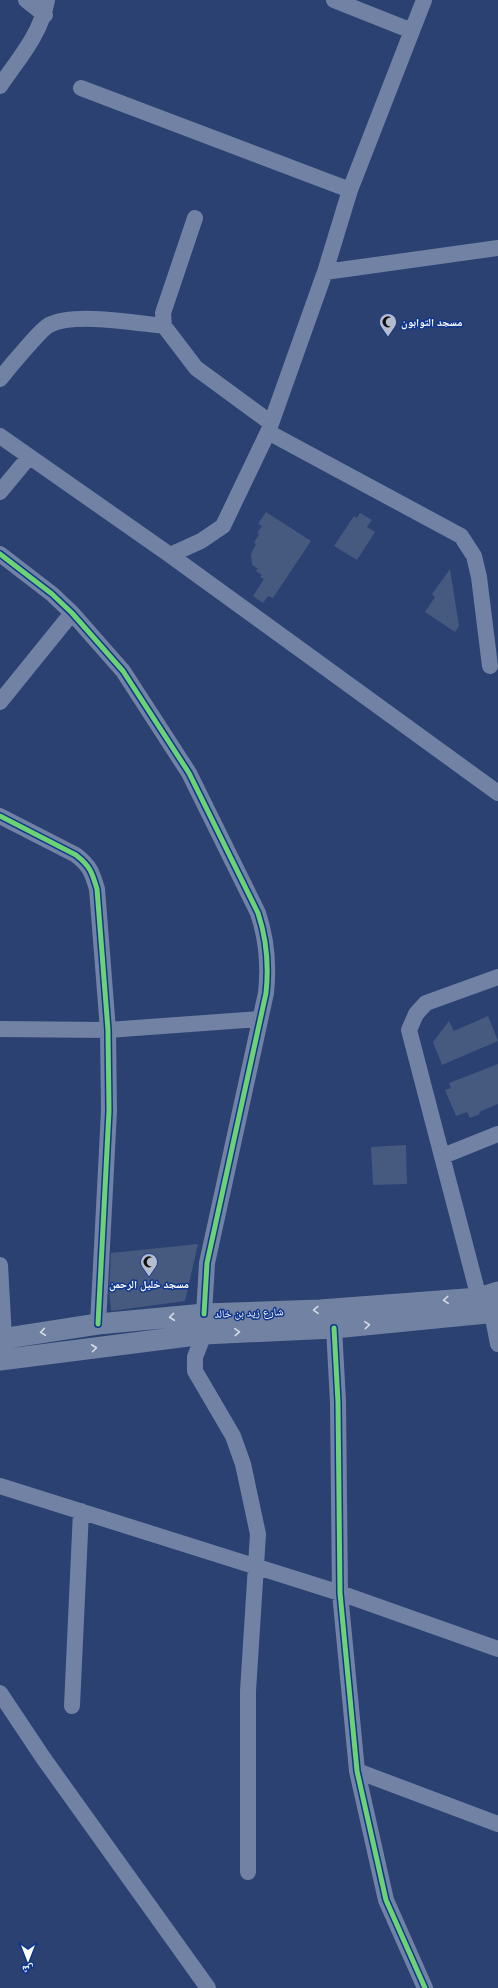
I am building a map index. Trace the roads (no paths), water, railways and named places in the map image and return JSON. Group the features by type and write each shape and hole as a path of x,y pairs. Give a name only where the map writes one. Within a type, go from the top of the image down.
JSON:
{"main road":[{"name":"شارع زيد بن خالد","path":"0,1360 204,1324 320,1310 492,1304"},
{"name":"شارع زيد بن خالد","path":"2,1339 98,1324 204,1324 334,1328 492,1304"}],"street":[{"path":"0,86 34,38 46,7 26,0"},
{"path":"334,0 412,31"},
{"path":"170,555 201,541 223,526 269,427 325,272 350,190 424,0"},
{"path":"82,88 350,190"},
{"path":"195,218 163,313 164,326 196,368 269,427 461,536 474,556 479,577 490,666"},
{"path":"325,272 498,248"},
{"path":"0,379 48,326 67,319 107,320 164,326"},
{"path":"0,436 170,555 498,793"},
{"path":"0,492 29,457"},
{"path":"0,554 52,594 72,613 123,672 189,773 258,913 265,936 268,970 266,993 207,1263 204,1324 195,1357 195,1371 226,1422 238,1450 256,1523 258,1545 248,1697 248,1872"},
{"path":"0,702 72,613"},
{"path":"0,816 76,855 87,864 91,870 97,889 108,1030 109,1111 98,1324"},
{"path":"498,977 426,1003 416,1014 409,1030 443,1156 492,1304 498,1344"},
{"path":"0,1029 108,1030 260,1019"},
{"path":"443,1156 498,1134"},
{"path":"0,1265 2,1339"},
{"path":"334,1328 338,1402 340,1593 357,1770 386,1900 425,1988"},
{"path":"0,1486 340,1593 498,1649"},
{"path":"72,1706 82,1511"},
{"path":"0,1693 44,1759 208,1988"},
{"path":"357,1770 498,1824"}],"place":[{"name":"مسجد التوابون","path":"388,337"},
{"name":"مسجد خليل الرحمن","path":"149,1277"}]}
